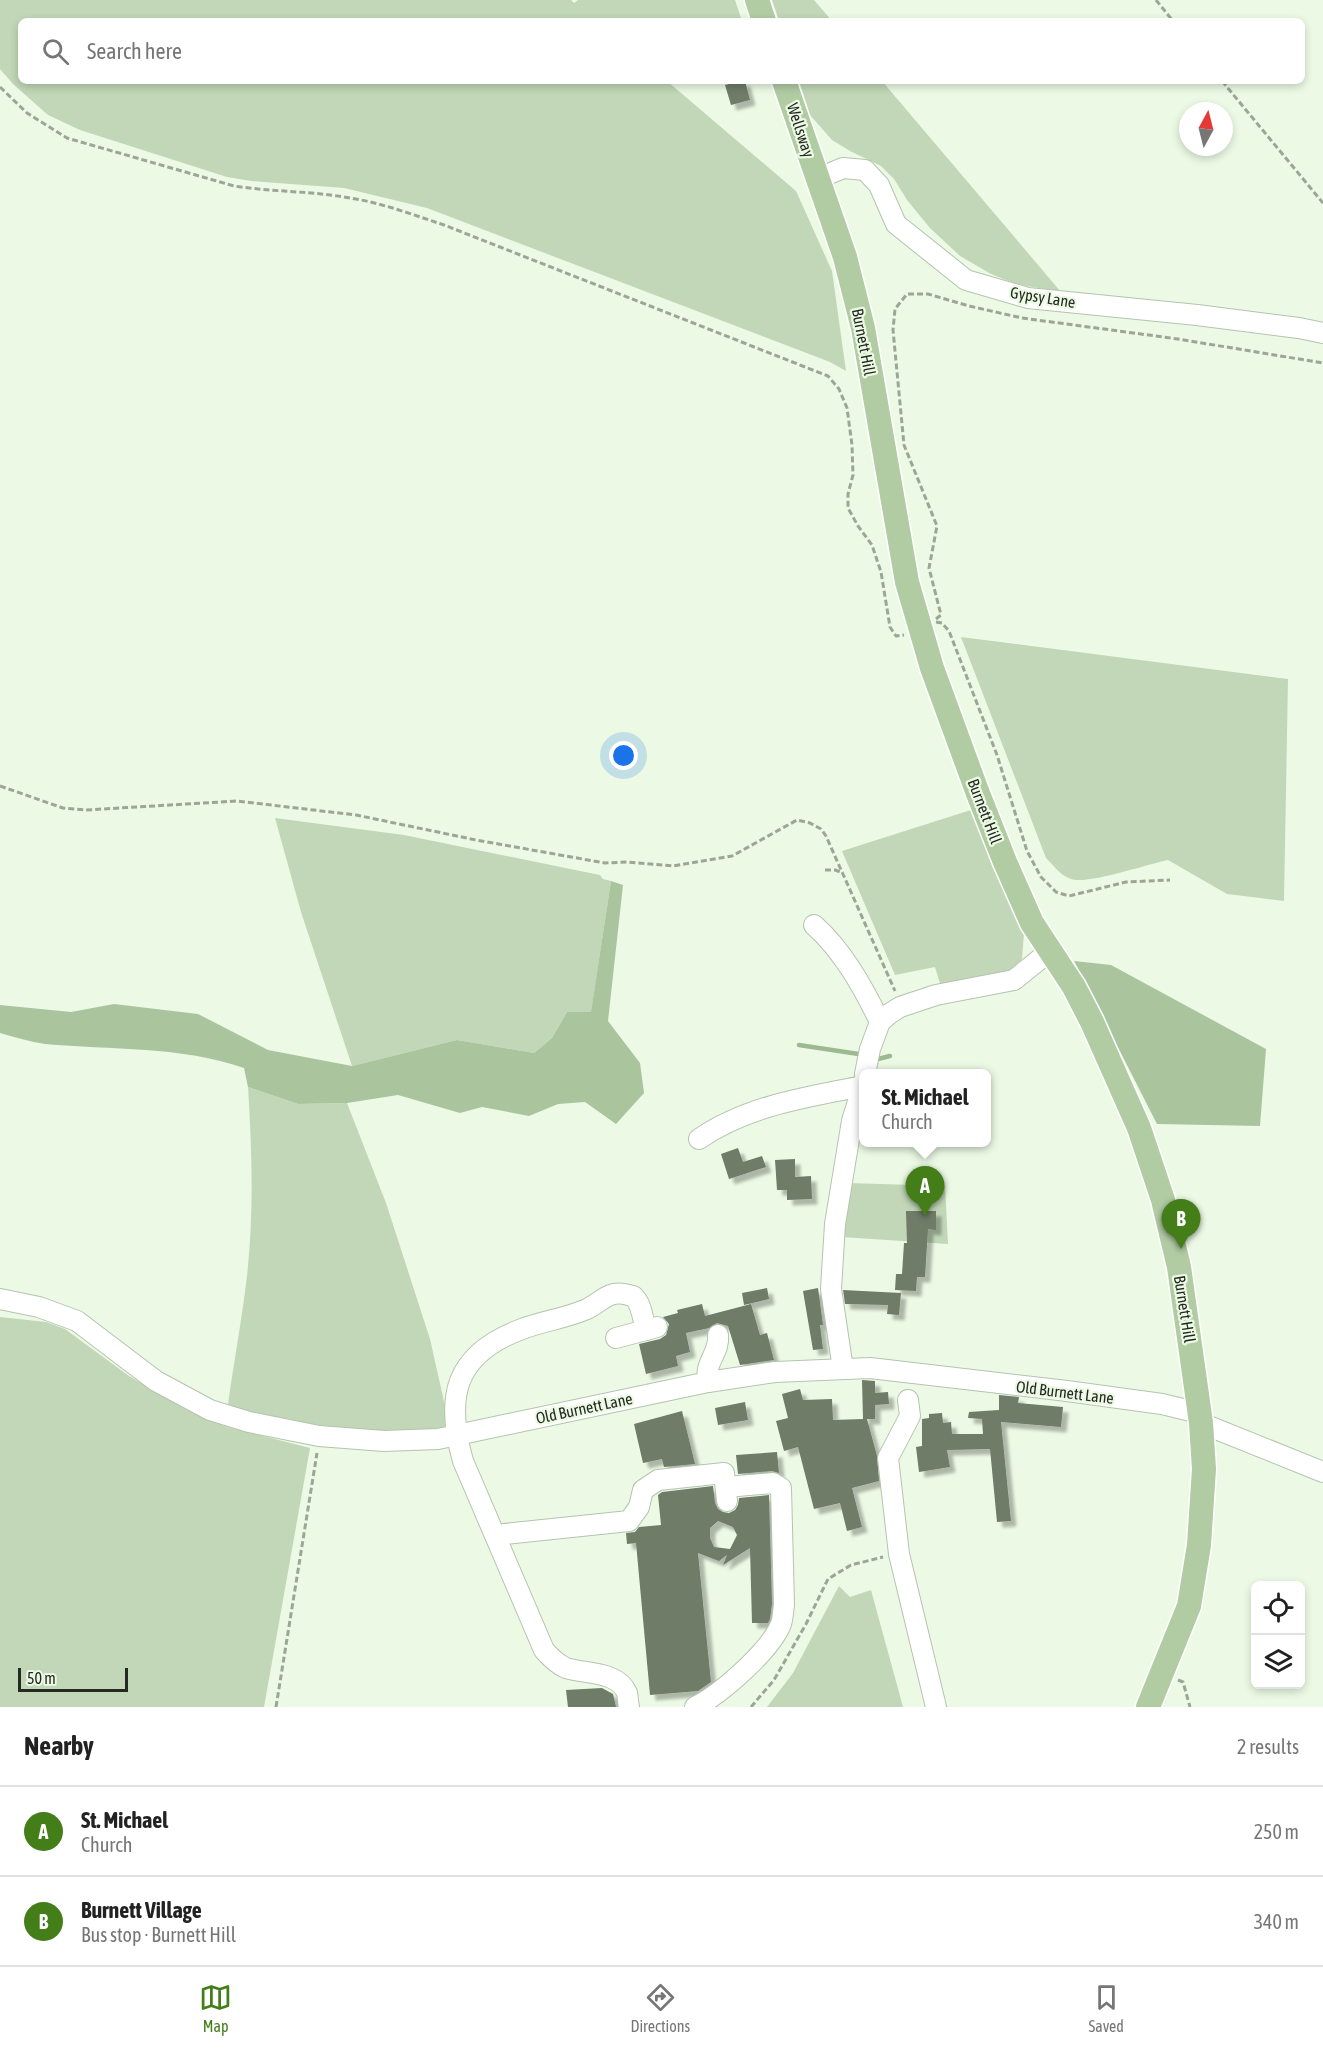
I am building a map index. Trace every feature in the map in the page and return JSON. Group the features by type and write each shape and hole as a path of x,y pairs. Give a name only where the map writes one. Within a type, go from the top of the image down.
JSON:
{"main road":[{"path":"758,0 763,18"},
{"name":"Wellsway","path":"785,84 817,179"},
{"name":"Burnett Hill","path":"817,179 845,257 863,328 908,582 927,625 960,746 1005,862 1032,923 1074,987 1139,1128 1163,1200 1179,1268 1200,1418 1204,1469 1199,1545 1190,1606 1148,1707"}],"street":[{"name":"Gypsy Lane","path":"817,179 843,168 865,170 879,185 896,224 966,279 997,289 1028,298 1197,315 1323,333"},
{"path":"814,925 840,953 880,1022"},
{"path":"866,1069 880,1022 900,1007 936,995 1014,980 1050,951"},
{"path":"699,1139 716,1127 739,1117 859,1081"},
{"path":"843,1370 831,1289 835,1224 852,1121 859,1097"},
{"path":"616,1338 652,1329 633,1296 618,1293 606,1296 588,1309 520,1330 491,1344 470,1363 458,1384 455,1395 456,1436 463,1461 544,1650 553,1660 565,1667 607,1677 618,1682 627,1692 629,1707"},
{"name":"Old Burnett Lane","path":"0,1299 39,1307 77,1321 156,1381 210,1410 249,1422 319,1436 384,1442 438,1439 708,1382 775,1372 870,1368 1162,1404 1200,1418 1323,1472"},
{"path":"708,1382 708,1364 718,1349 718,1335"},
{"path":"908,1400 910,1416 888,1458 899,1554 936,1707"},
{"path":"495,1535 629,1521 635,1515 643,1490 658,1480 724,1473 726,1494 773,1482 781,1488 784,1605 781,1623 755,1659 717,1695 695,1707"}],"path":[{"path":"1156,0 1171,18"},
{"path":"1224,84 1323,203"},
{"path":"0,87 27,113 67,138 234,186 261,190 303,191 352,198 412,214 828,376 839,389 847,408 853,475 848,494 848,508 872,544 881,572 890,627 896,636 908,635 940,615 929,568 937,526 904,445 893,330 895,309 907,294 928,294 1022,318 1178,339 1323,363"},
{"path":"927,625 942,623 949,631 998,755 1027,851 1041,876 1056,892 1069,896 1126,882 1170,880"},
{"path":"0,786 63,808 86,810 237,801 357,815 476,840 605,863 627,862 673,866 732,856 797,820 810,822 821,829 844,873 900,1007"},
{"path":"825,870 844,873"},
{"path":"276,1707 319,1436"},
{"path":"752,1707 774,1680 806,1624 828,1579 851,1565 899,1554"},
{"path":"1163,1674 1183,1682 1190,1707"}],"green space":[{"path":"0,0 571,0 574,3 578,0 735,0 741,18 18,18 18,84 671,84 796,191 832,271 846,371 830,362 427,208 344,188 227,177 80,130 48,115 13,84 0,69"},
{"path":"772,0 814,0 829,18 778,18"},
{"path":"800,84 885,84 1061,292 1016,284 991,274 960,256 930,228 907,200 894,179 881,166 832,140 810,115"},
{"path":"961,637 1288,679 1284,901 1227,894 1168,860 1090,879 1071,879 1060,873 1046,858"},
{"path":"974,809 1024,933 1022,959 1009,973 941,987 935,967 895,975 842,851"},
{"path":"275,818 404,835 600,875 603,879 611,881 591,1013 567,1012 552,1038 534,1053 457,1040 352,1066 301,912"},
{"path":"611,881 623,885 608,1021 640,1063 644,1093 616,1124 585,1102 558,1104 529,1116 482,1107 460,1113 398,1095 347,1103 298,1104 248,1087 244,1068 220,1061 171,1052 45,1044 0,1033 0,1005 71,1012 114,1004 198,1014 268,1050 352,1066 457,1040 534,1053 552,1038 567,1012 591,1012"},
{"path":"1074,961 1111,965 1266,1049 1260,1126 1157,1124"},
{"path":"248,1087 298,1104 347,1103 386,1203 430,1339 450,1428 365,1431 309,1426 254,1414 228,1404 243,1308 251,1229 251,1134"},
{"path":"848,1183 945,1186 948,1244 841,1237"},
{"path":"0,1317 46,1322 65,1329 129,1376 189,1411 227,1427 310,1448 264,1707 0,1707"},
{"path":"839,1586 850,1597 871,1590 903,1707 767,1707 793,1673"}],"building":[{"path":"746,84 750,100 731,105 725,85"},
{"path":"738,1148 743,1162 762,1156 766,1167 729,1179 721,1154"},
{"path":"795,1159 795,1177 811,1176 812,1199 787,1200 787,1190 777,1190 775,1160"},
{"path":"906,1211 936,1211 936,1230 928,1229 925,1277 917,1277 916,1291 895,1290 896,1274 902,1274 904,1243 907,1243"},
{"path":"767,1288 769,1299 744,1305 742,1293"},
{"path":"818,1288 823,1325 820,1325 823,1349 813,1350 803,1291"},
{"path":"843,1290 901,1293 899,1315 887,1314 888,1305 845,1304"},
{"path":"702,1304 705,1316 751,1304 760,1335 767,1333 774,1360 740,1365 728,1326 717,1323 709,1328 686,1333 690,1352 676,1356 678,1366 646,1374 639,1344 660,1339 666,1335 669,1324 663,1317 678,1313 677,1310"},
{"path":"862,1380 875,1381 875,1393 888,1392 889,1404 875,1405 875,1419 867,1419 877,1456 879,1481 852,1488 862,1527 847,1531 840,1503 814,1509 798,1447 784,1451 776,1421 788,1418 782,1394 800,1389 803,1400 832,1399 833,1420 863,1419"},
{"path":"999,1395 1019,1397 1018,1403 1063,1407 1061,1427 1001,1422 1011,1521 997,1522 990,1449 947,1450 950,1467 919,1472 916,1447 922,1446 922,1419 929,1418 929,1414 942,1413 943,1423 951,1422 952,1434 983,1434 982,1419 968,1418 969,1412 999,1410"},
{"path":"745,1402 748,1420 718,1425 715,1408"},
{"path":"682,1411 695,1464 664,1467 662,1459 643,1463 634,1424"},
{"path":"777,1452 779,1473 772,1471 738,1474 736,1455"},
{"path":"713,1486 718,1509 729,1513 735,1510 739,1498 769,1495 772,1604 768,1623 752,1623 750,1548 723,1565 727,1555 719,1561 698,1553 711,1682 698,1691 650,1695 636,1543 627,1544 626,1533 635,1532 639,1527 661,1525 658,1495 662,1492","holes":["718,1521 733,1527 737,1535 730,1549 714,1547 710,1538 710,1528"]},
{"path":"602,1688 613,1694 616,1707 568,1707 566,1690"}],"waterway":[{"path":"799,1045 865,1055"},
{"path":"878,1059 890,1056"}],"place":[{"name":"St. Michael","path":"925,1216"},
{"name":"Burnett Village","path":"1181,1249"}]}
